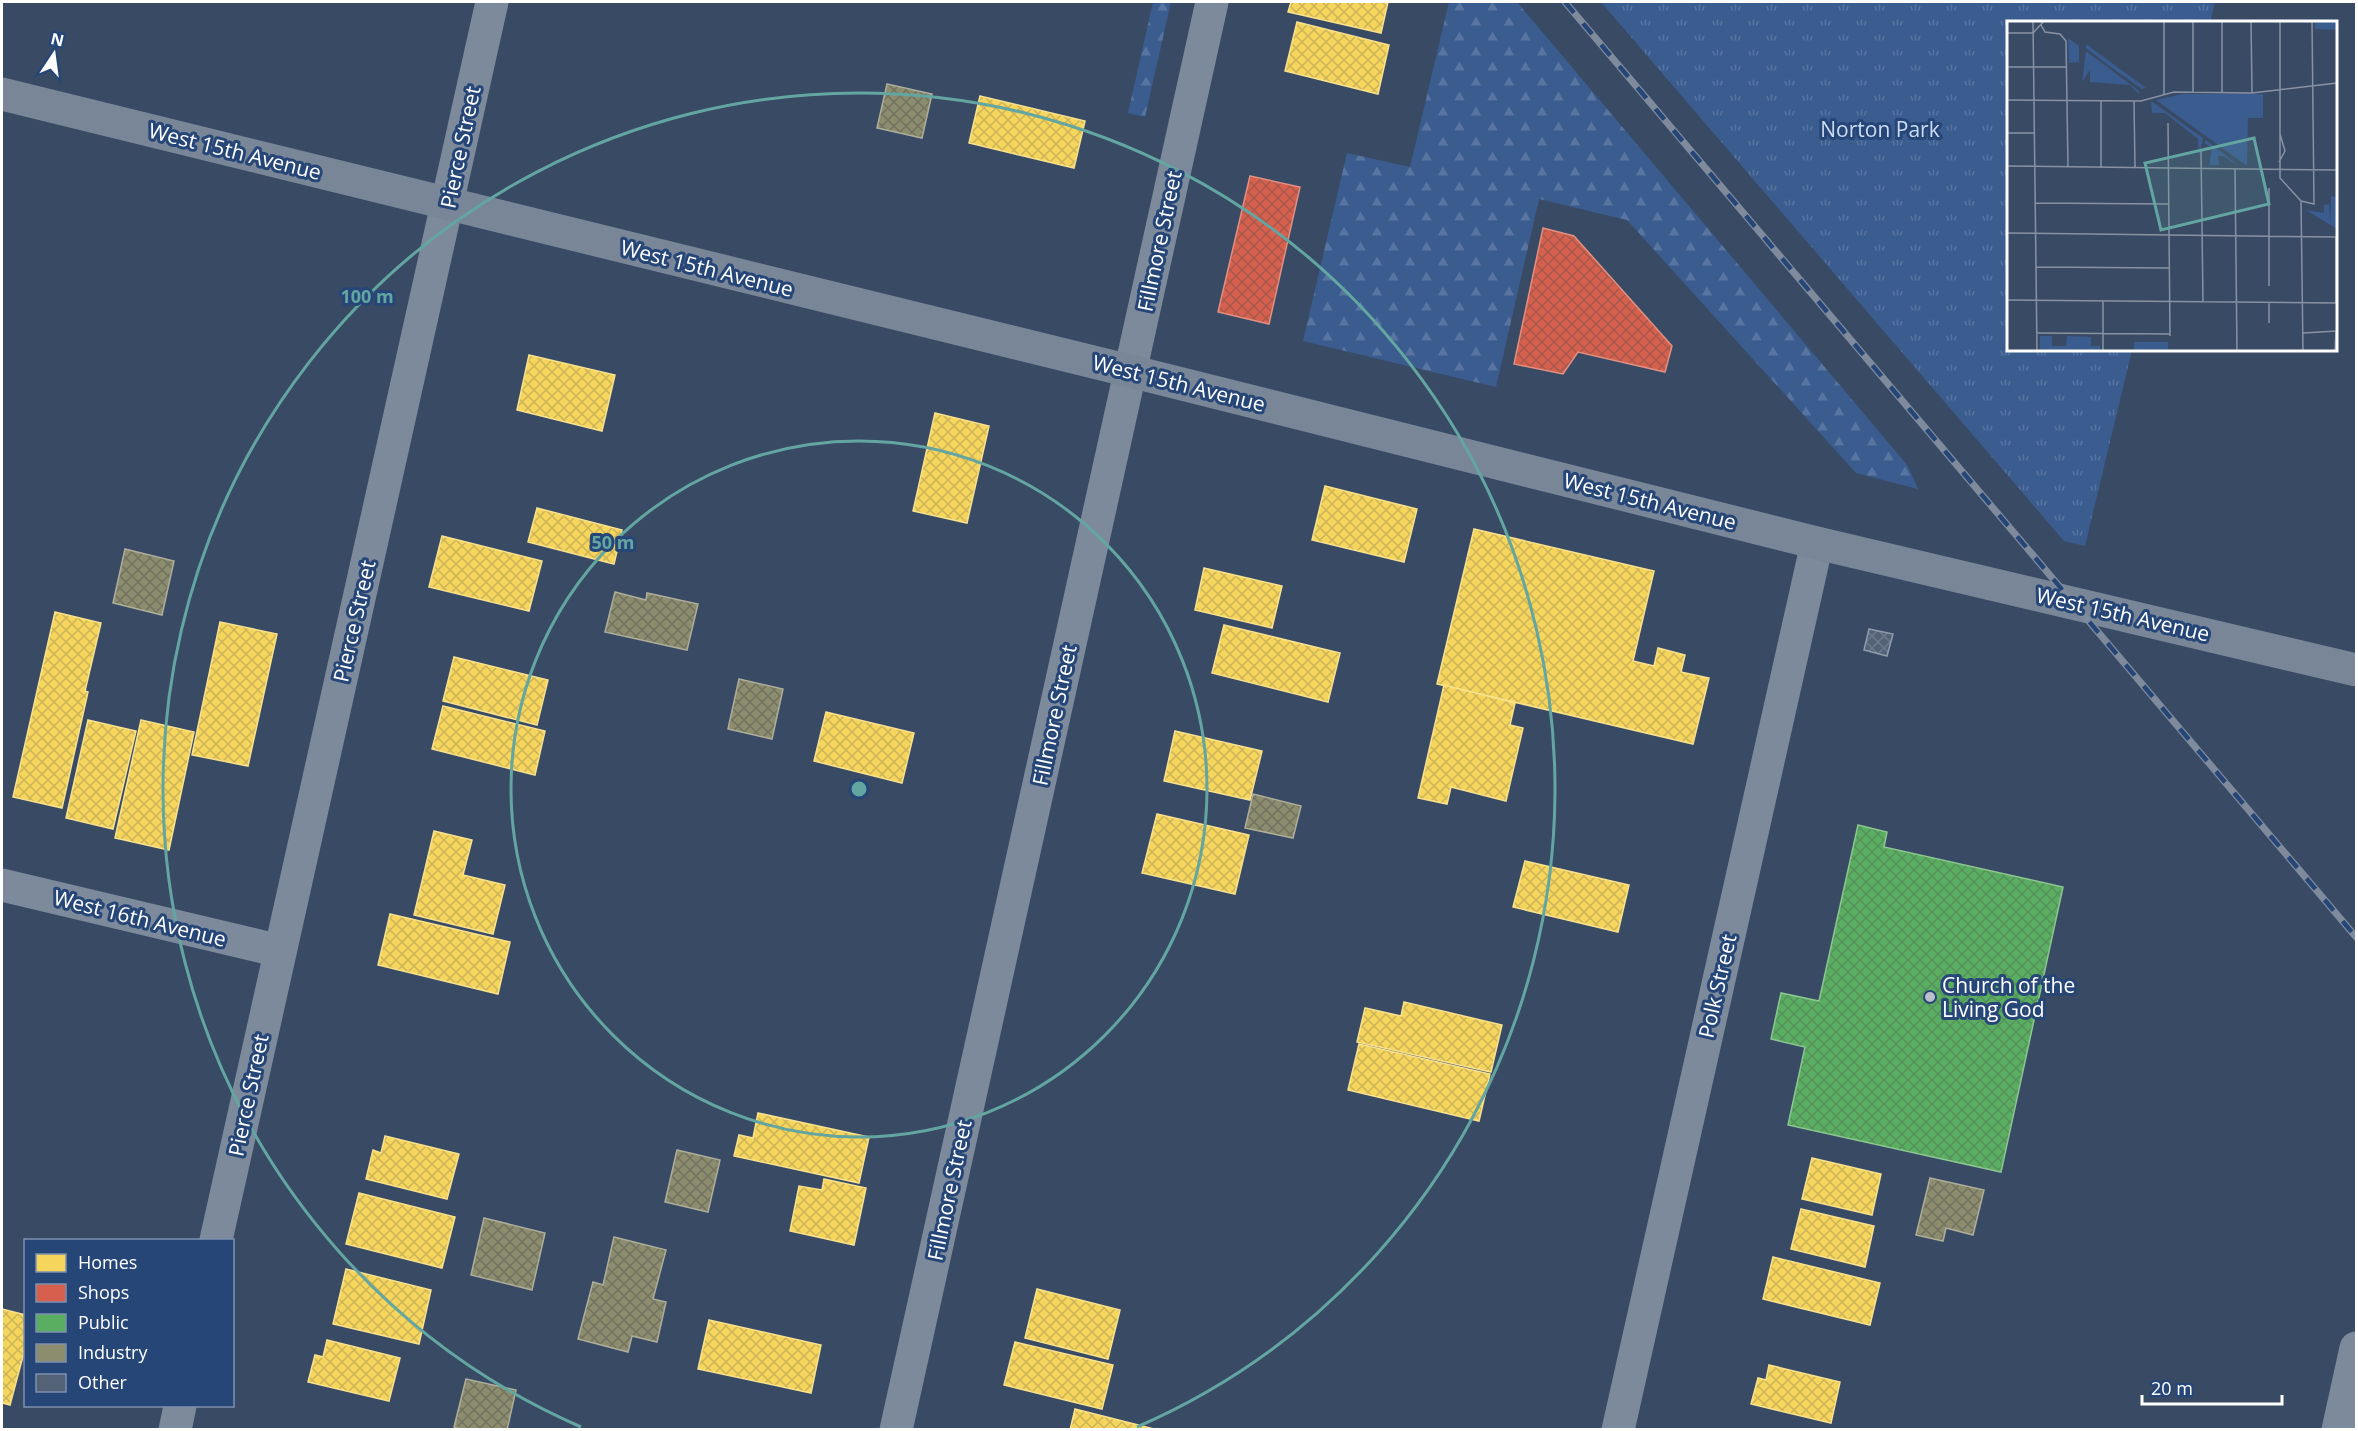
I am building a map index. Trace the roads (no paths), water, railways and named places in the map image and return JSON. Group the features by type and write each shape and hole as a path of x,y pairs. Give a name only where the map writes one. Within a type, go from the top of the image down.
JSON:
{"main road":[{"name":"West 15th Avenue","path":"2,94 792,290 1130,371 1817,543 2356,670"}],"street":[{"name":"Pierce Street","path":"216,1239 492,2"},
{"name":"Fillmore Street","path":"896,1430 1212,2"},
{"name":"Polk Street","path":"1618,1430 1817,543"},
{"name":"West 16th Avenue","path":"2,885 280,951"},
{"path":"2338,1430 2356,1348"},
{"path":"175,1430 180,1407"}],"railway":[{"path":"1565,2 2356,937"}],"place":[{"name":"Church of the Living God","path":"1930,997"}],"park label":[{"name":"Norton Park","path":"1880,129"}]}
